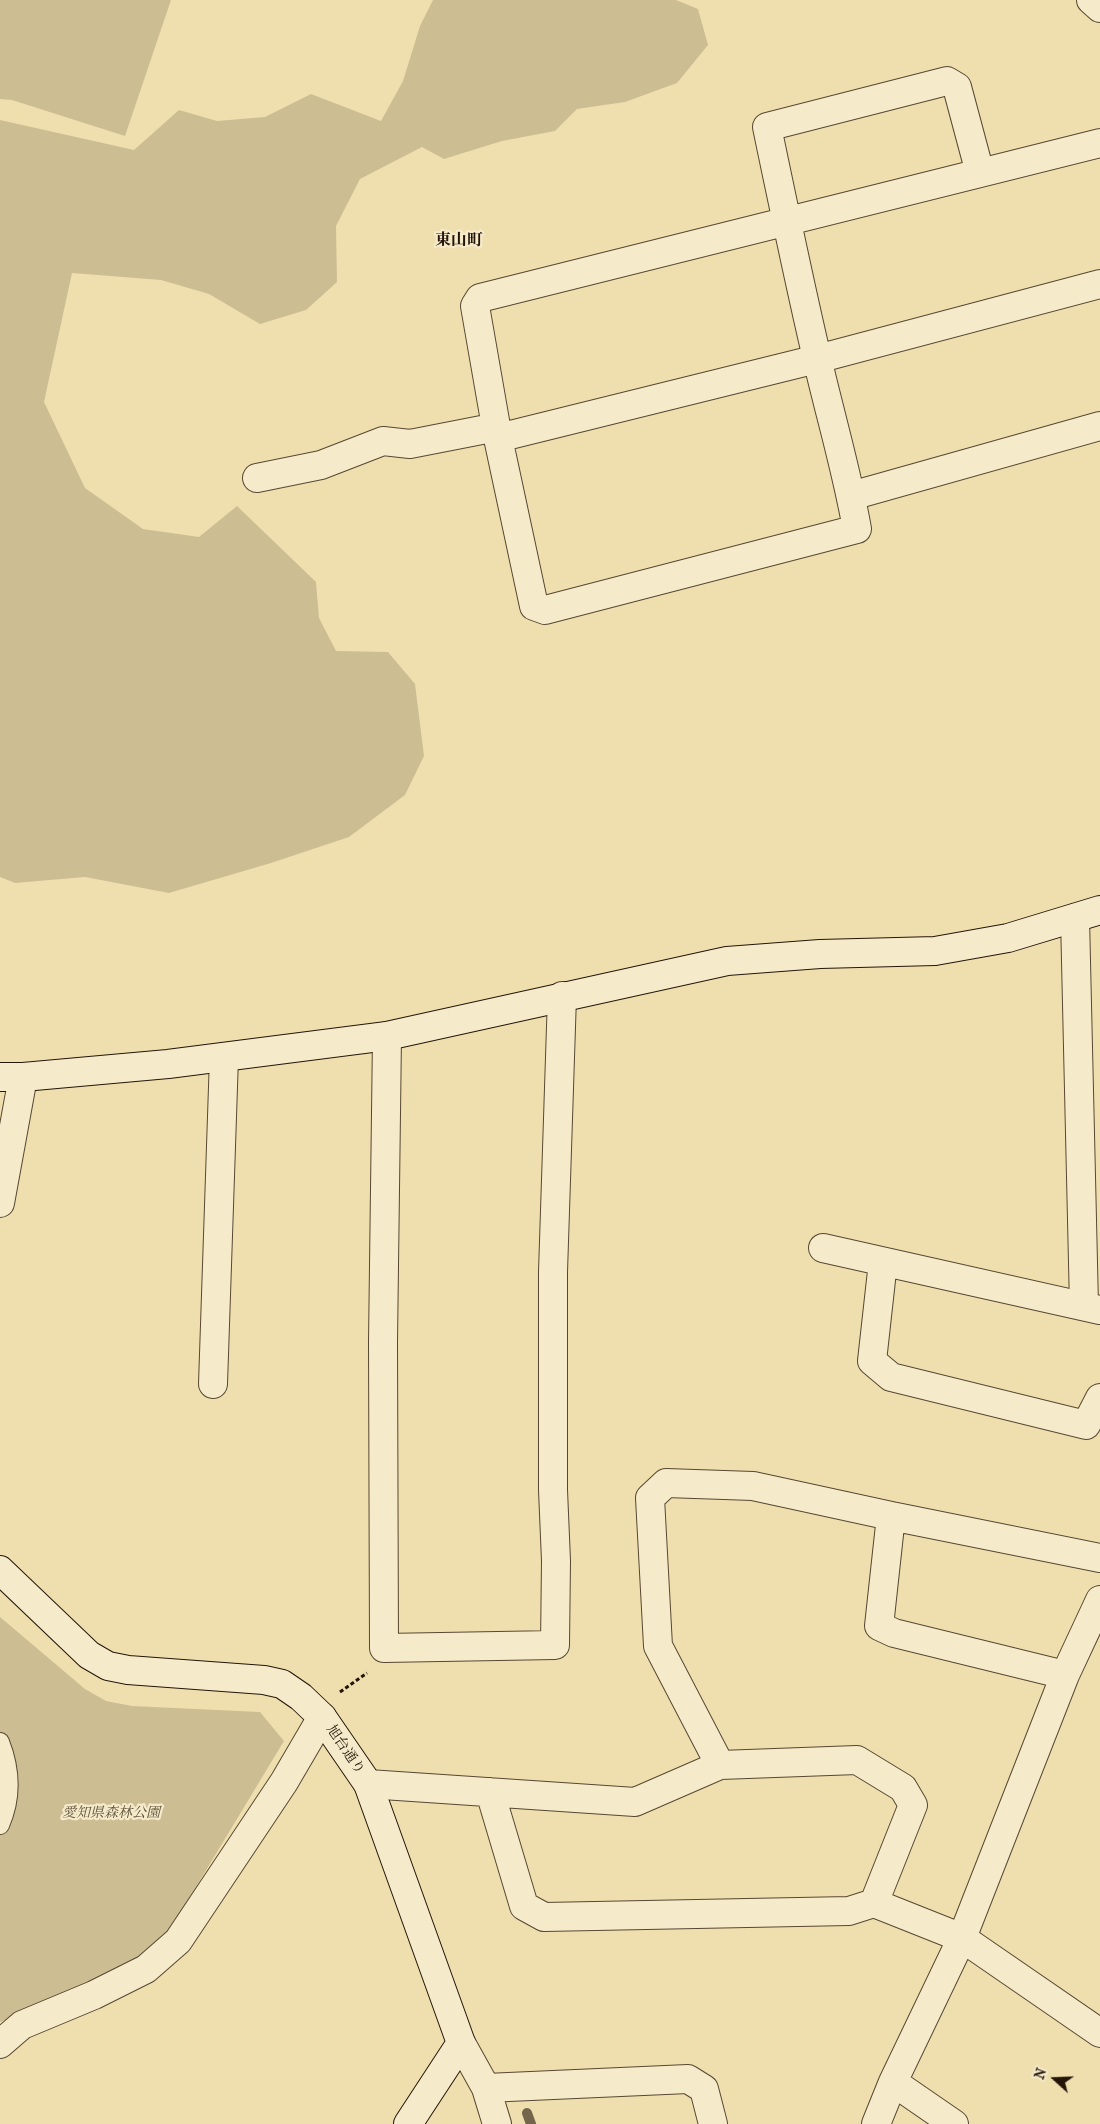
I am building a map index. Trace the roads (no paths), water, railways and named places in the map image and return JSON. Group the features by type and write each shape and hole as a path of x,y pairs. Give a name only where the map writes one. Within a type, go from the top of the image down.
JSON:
{"street":[{"path":"1091,0 1100,8"},
{"path":"980,173 957,87 947,81 767,127 787,222 817,359 851,496 857,529 546,610 534,606 498,433 475,306 480,298 787,222 1100,143"},
{"path":"257,478 321,465 383,441 410,444 498,433 817,359 1100,284"},
{"path":"851,496 1100,426"},
{"path":"0,1203 12,1077 168,1064 387,1036 727,961 820,954 935,951 1008,938 1088,914 1092,1308 822,1248"},
{"path":"387,1036 383,1342 384,1648 556,1645 556,1561 553,1490 553,1272 562,996"},
{"path":"214,1384 224,1057"},
{"path":"883,1262 872,1361 891,1377 1086,1425 1100,1398"},
{"path":"720,1765 658,1646 650,1498 666,1483 753,1486 1100,1558"},
{"path":"891,1516 879,1626 894,1633 1065,1675"},
{"name":"旭台通り","path":"0,1570 88,1654 108,1666 128,1670 264,1680 282,1684 301,1697 322,1717 368,1784 461,2043 486,2088 497,2124"},
{"path":"876,2124 893,2082 962,1938 1065,1675 1100,1600"},
{"path":"0,2044 22,2026 146,1970 178,1941 284,1782 322,1717"},
{"path":"368,1784 635,1802 720,1765 858,1760 903,1788 913,1805 874,1903"},
{"path":"490,1792 524,1906 544,1917 850,1911 874,1903 962,1938 1100,2033"},
{"path":"408,2124 461,2043"},
{"path":"486,2088 688,2080 704,2089 713,2124"},
{"path":"893,2082 954,2124"}],"lane":[{"path":"0,1742 5,1756 10,1784 7,1810 0,1825"}],"waterway":[{"path":"527,2113 531,2124"}],"district":[{"name":"東山町","path":"459,241"}],"park label":[{"name":"愛知県森林公園","path":"111,1814"}]}
